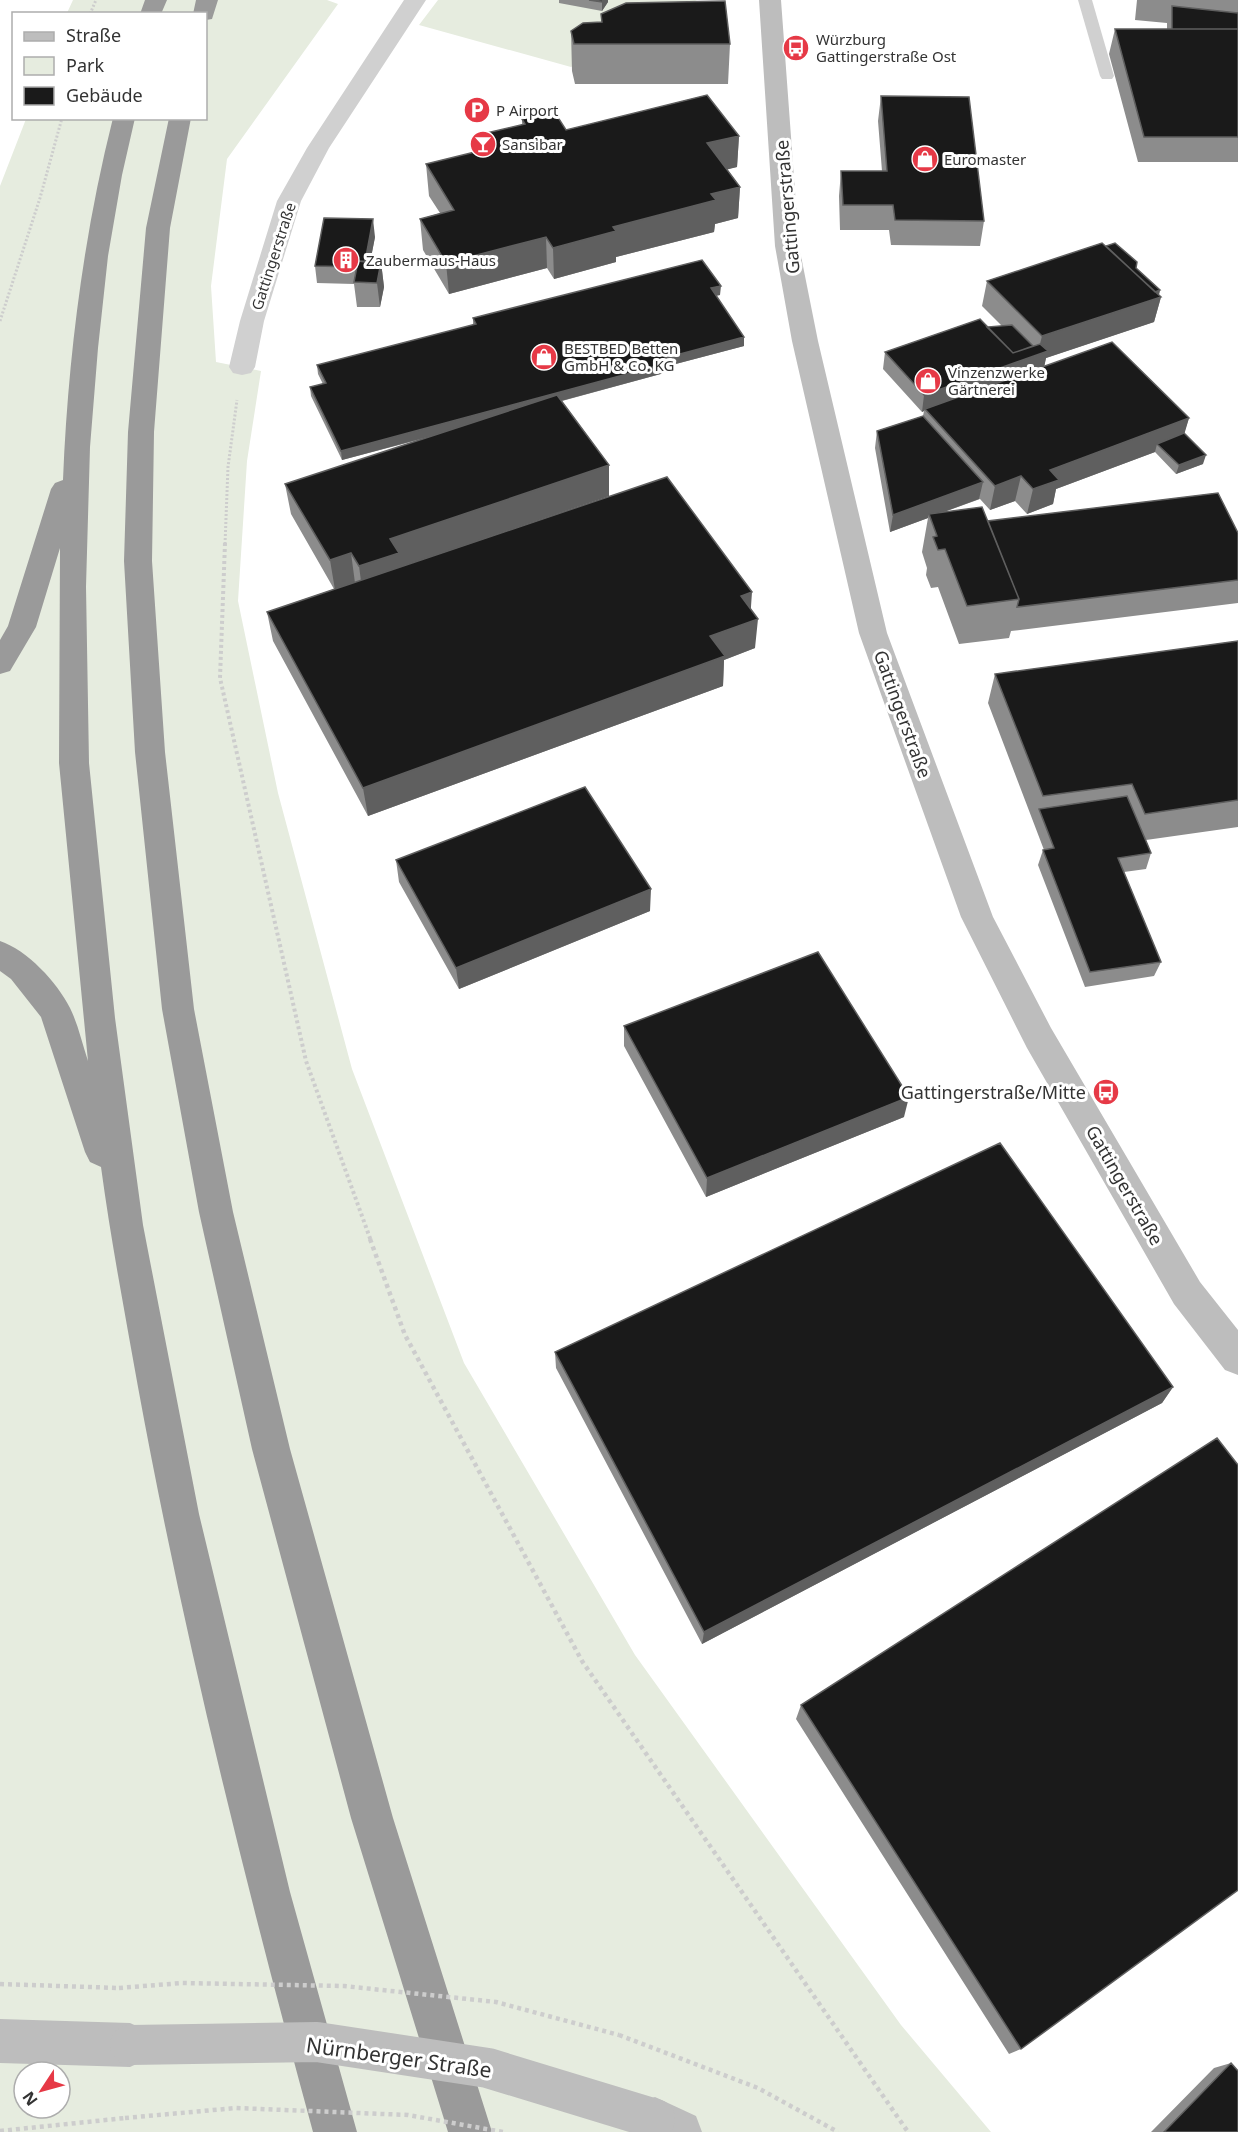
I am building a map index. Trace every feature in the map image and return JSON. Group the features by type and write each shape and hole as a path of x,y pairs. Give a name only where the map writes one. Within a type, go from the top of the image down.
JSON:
{"highway":[{"path":"124,120 110,175 96,256 85,348 77,447 72,587 74,763 99,1018 126,1225 180,1514 269,1892 335,2132"},
{"path":"180,120 158,228 141,432 138,561 150,752 178,1009 216,1212 272,1449 372,1818 470,2132"},
{"path":"0,664 22,627 77,447"},
{"path":"0,954 22,970 55,1011 126,1225"}],"street":[{"name":"Gattingerstraße","path":"242,367 252,321 289,201 318,148 415,0"},
{"name":"Gattingerstraße","path":"770,0 787,246 805,341 873,633 977,917 1039,1038 1187,1293 1238,1358"},
{"name":"Nürnberger Straße","path":"0,2041 130,2045 317,2042 488,2068 668,2125"}],"lane":[{"path":"1085,0 1107,76"}],"path":[{"path":"0,321 40,198 61,120"},
{"path":"242,367 228,467 220,678 306,1061 405,1335 582,1661 908,2132"},
{"path":"0,1984 119,1988 182,1983 344,1986 496,2002 619,2035 758,2088 838,2132"},
{"path":"0,2131 236,2108 408,2115 503,2132"}],"green space":[{"path":"73,0 327,0 338,4 227,159 211,286 216,362 261,371 247,461 238,601 278,793 352,1069 464,1363 635,1655 901,2025 991,2132 0,2132 0,186 26,120 207,120 207,12 67,12"},
{"path":"438,0 697,0 571,67 419,25"}],"building":[{"path":"725,1 730,44 574,44 571,31 583,23 602,22 601,14 626,3"},
{"path":"1172,6 1238,13 1238,29 1172,29"},
{"path":"1115,29 1238,29 1238,137 1144,137"},
{"path":"707,95 739,136 707,143 740,187 711,194 716,200 613,227 616,231 553,248 546,237 446,263 420,219 454,210 426,164 487,149 478,135 525,124 522,119 554,111 566,130"},
{"name":"Euromaster","path":"881,96 969,97 984,221 895,220 893,205 843,205 841,171 887,171"},
{"path":"324,218 373,219 365,262 358,261 357,267 315,266"},
{"path":"1102,243 1161,297 1042,336 987,281"},
{"path":"1115,243 1137,262 1136,268 1160,290 1155,292 1106,246"},
{"name":"BESTBED Betten GmbH & Co. KG","path":"702,260 721,286 711,288 744,337 665,358 668,363 341,451 310,387 326,383 317,365 476,324 473,318"},
{"path":"358,261 381,262 377,283 354,282"},
{"path":"980,319 1013,353 1040,344 1048,351 924,395 885,352"},
{"path":"1012,325 1033,346 1013,353 987,327"},
{"path":"1112,342 1189,418 1050,470 1059,480 1033,489 1021,476 995,486 925,409"},
{"path":"557,395 609,465 390,539 399,553 359,566 351,553 330,560 285,484"},
{"path":"923,416 983,482 893,515 877,431"},
{"path":"1184,433 1206,455 1179,465 1157,444"},
{"path":"667,477 752,592 741,596 758,619 710,636 725,656 363,788 267,612"},
{"path":"1218,493 1238,533 1238,580 1017,607 1019,599 988,521"},
{"path":"982,507 1019,599 967,606 945,549 938,550 933,537 937,536 929,514"},
{"path":"1238,641 1238,800 1145,814 1132,784 1043,796 995,674"},
{"path":"585,787 651,889 456,968 396,860"},
{"path":"1127,796 1151,853 1118,858 1161,962 1090,972 1043,850 1054,848 1039,809"},
{"path":"818,952 909,1097 707,1178 624,1026"},
{"path":"1000,1143 1173,1387 704,1632 555,1352"},
{"path":"1217,1438 1238,1465 1238,1890 1021,2049 801,1705"},
{"path":"1231,2063 1238,2071 1238,2132 1164,2132"}],"place":[{"name":"Würzburg Gattingerstraße Ost","path":"796,48"},
{"name":"P Airport","path":"477,110"},
{"name":"Sansibar","path":"483,144"},
{"name":"Euromaster","path":"925,159"},
{"name":"Zaubermaus-Haus","path":"346,260"},
{"name":"BESTBED Betten GmbH & Co. KG","path":"544,357"},
{"name":"Vinzenzwerke Gärtnerei","path":"928,381"},
{"name":"Gattingerstraße/Mitte","path":"1106,1092"}]}
